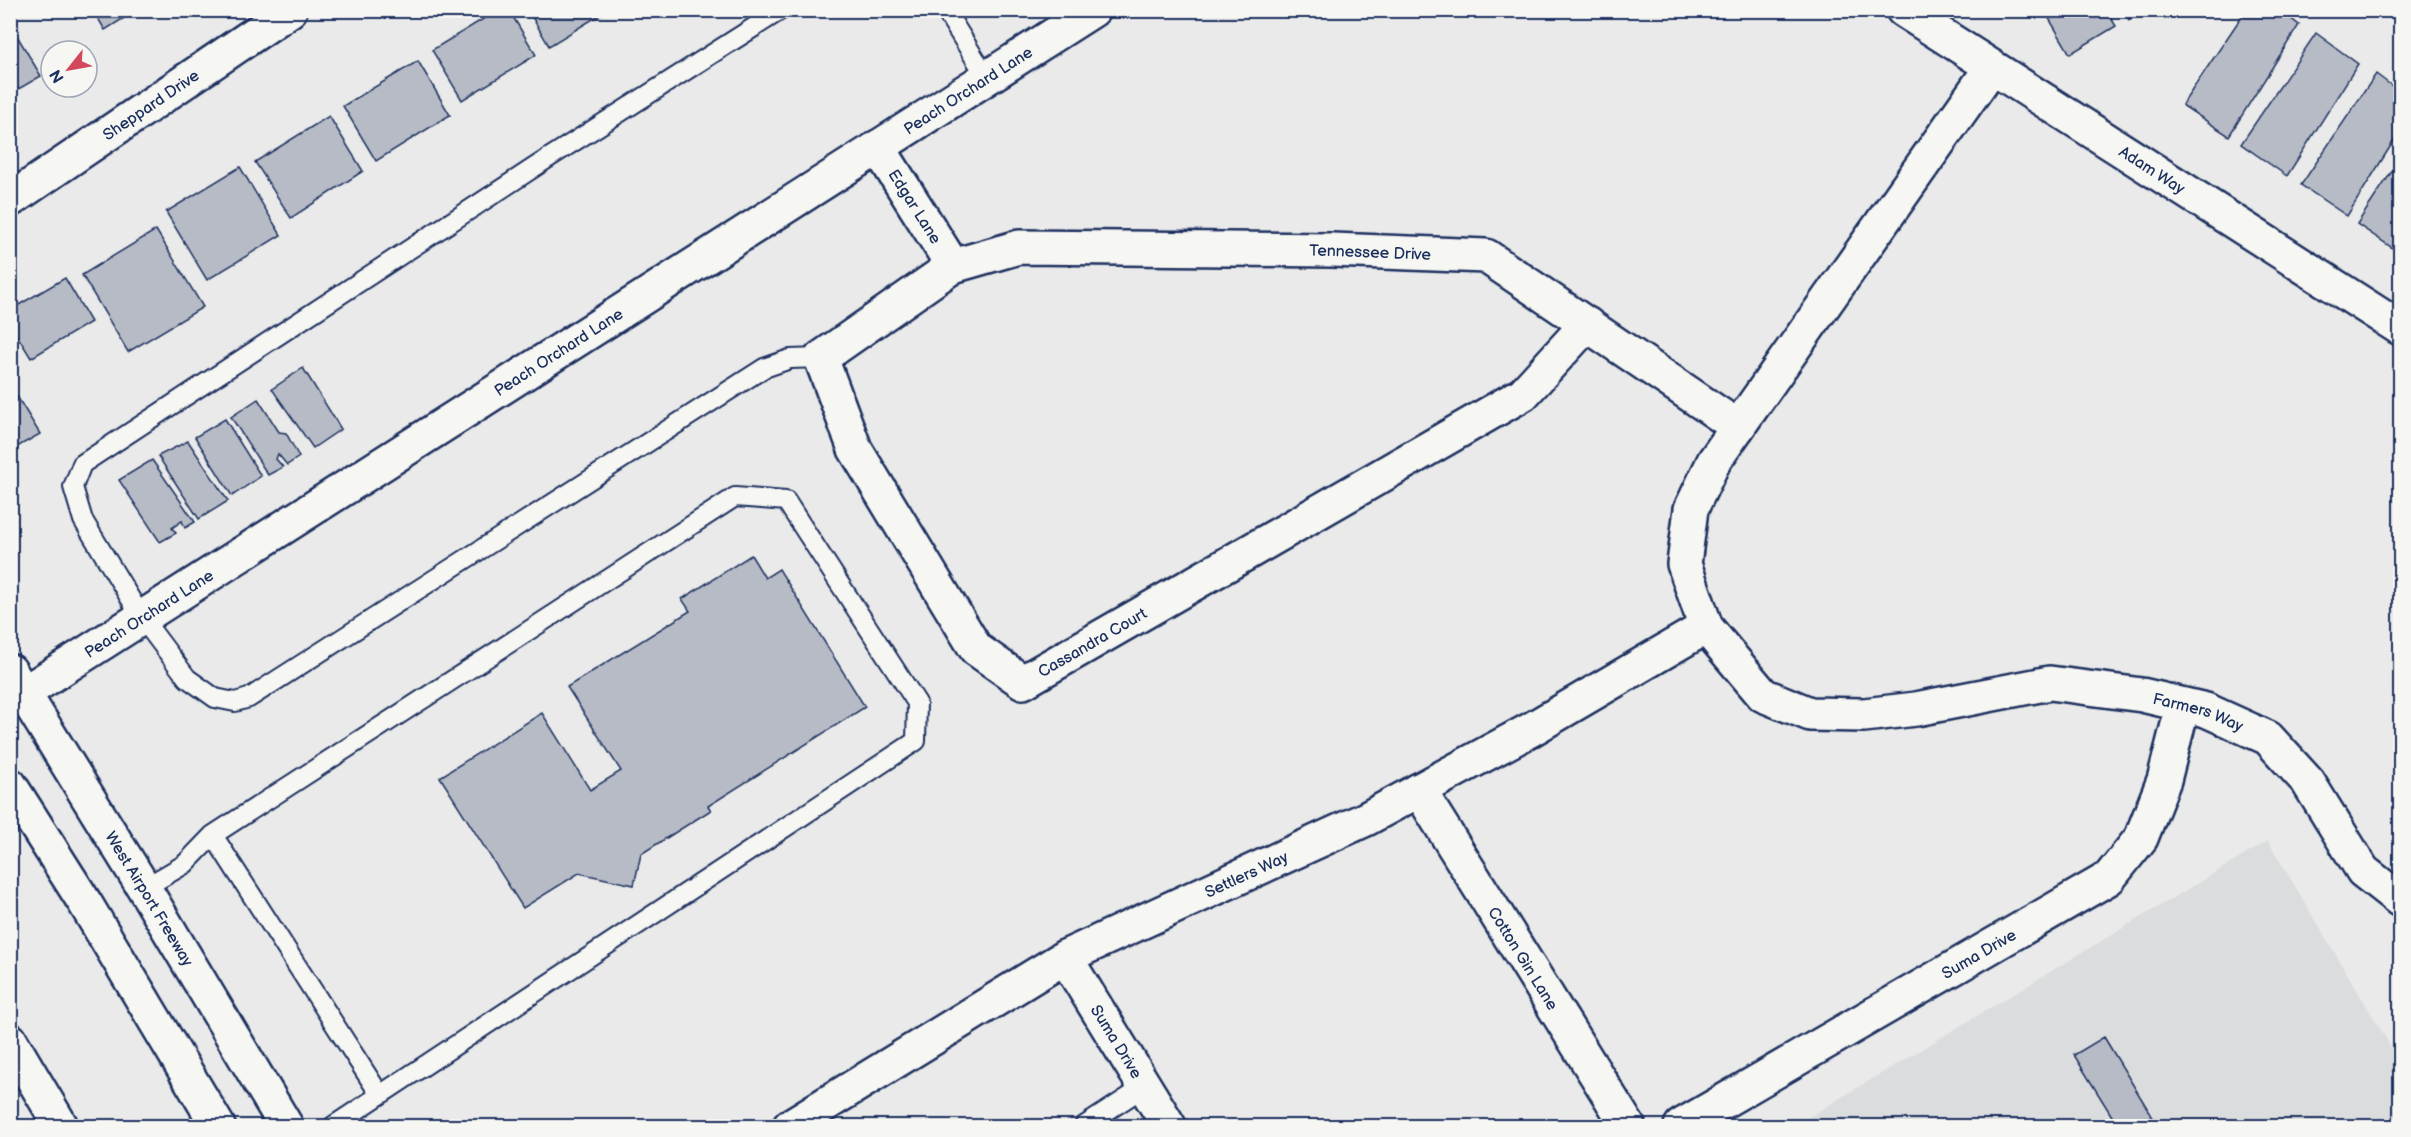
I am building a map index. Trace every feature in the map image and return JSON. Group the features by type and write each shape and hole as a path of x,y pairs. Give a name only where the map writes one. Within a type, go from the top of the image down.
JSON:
{"main road":[{"name":"Sheppard Drive","path":"10,200 290,10"},
{"name":"Adam Way","path":"1903,10 2400,328"},
{"name":"Peach Orchard Lane","path":"17,682 142,618 1085,13"},
{"path":"1706,627 1684,564 1691,509 1714,461 1991,68"},
{"name":"Edgar Lane","path":"878,147 953,266"},
{"name":"Tennessee Drive","path":"953,266 1019,247 1332,250 1486,256 1738,427"},
{"path":"821,358 953,266"},
{"name":"Cassandra Court","path":"821,358 855,449 976,649 1023,682 1523,394 1587,324"},
{"name":"Farmers Way","path":"1706,627 1763,695 1810,714 1864,716 1916,709 2050,683 2142,695 2206,710 2268,738 2308,782 2363,872 2400,900"},
{"name":"Settlers Way","path":"790,1126 1065,957 1366,819 1530,730 1706,627"},
{"name":"West Airport Freeway","path":"17,682 144,888 286,1126"},
{"name":"Suma Drive","path":"1681,1126 2109,878 2141,838 2164,780 2183,705"},
{"path":"10,785 85,903 218,1126"},
{"name":"Cotton Gin Lane","path":"1419,790 1628,1126"},
{"name":"Suma Drive","path":"1065,957 1168,1126"},
{"path":"10,1040 61,1126"}],"lane":[{"path":"781,10 540,163 82,464 73,487 83,520 142,618 187,678 214,698 235,702 249,698 764,368 790,359 821,358"},
{"path":"945,10 987,78"},
{"path":"144,888 185,864 213,835 735,497 786,501 917,703 916,741 333,1126"},
{"path":"213,835 380,1095"},
{"path":"1084,1126 1144,1087"}],"shaded area":[{"path":"2268,841 2400,1062 2400,1126 1794,1126"}],"building":[{"path":"93,10 137,10 105,30"},
{"path":"498,10 509,10 536,55 462,100 432,50"},
{"path":"528,10 608,10 549,46"},
{"path":"2044,10 2106,10 2116,26 2070,54"},
{"path":"2123,10 2145,10 2129,20"},
{"path":"2246,10 2280,10 2299,25 2229,136 2182,105"},
{"path":"10,24 39,73 39,77 10,94"},
{"path":"2316,33 2358,64 2287,176 2241,144"},
{"path":"418,61 450,115 376,161 343,106"},
{"path":"2376,74 2400,92 2400,131 2347,216 2301,185"},
{"path":"329,116 363,171 291,218 255,162"},
{"path":"2400,159 2400,253 2357,224"},
{"path":"240,167 281,235 207,280 166,212"},
{"path":"156,230 203,307 128,352 82,275"},
{"path":"65,278 91,322 31,358 10,324 10,310"},
{"path":"303,368 341,429 313,448 272,389"},
{"path":"10,385 40,434 10,451"},
{"path":"258,399 279,432 286,433 299,457 287,465 278,454 276,459 283,467 268,475 231,417"},
{"path":"225,419 261,476 232,496 195,437"},
{"path":"188,441 228,501 199,519 158,456"},
{"path":"152,460 195,522 185,528 182,521 172,528 176,533 160,542 119,480"},
{"path":"751,555 765,578 779,569 865,707 708,806 711,810 641,854 634,885 579,873 523,908 440,777 542,713 590,790 621,771 567,687 690,611 682,599"},
{"path":"2104,1037 2158,1126 2118,1126 2074,1055"}]}
